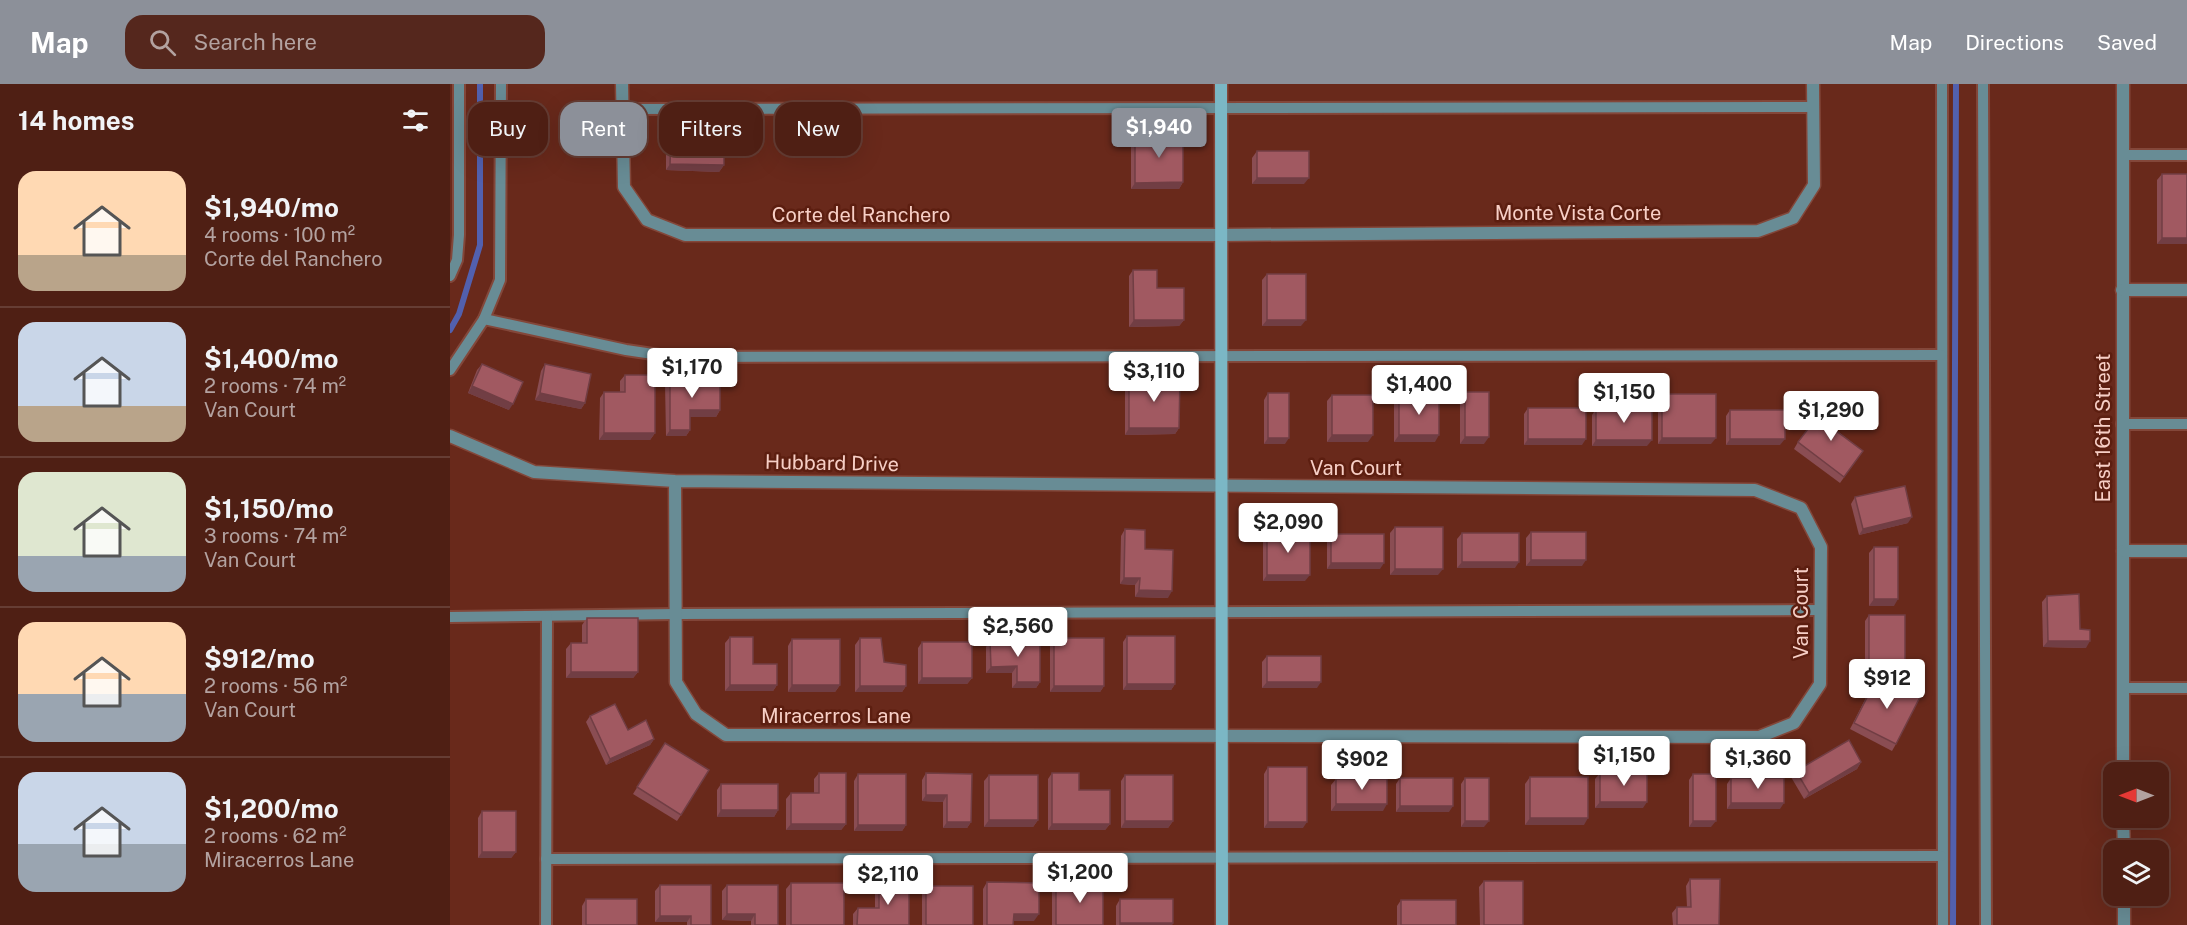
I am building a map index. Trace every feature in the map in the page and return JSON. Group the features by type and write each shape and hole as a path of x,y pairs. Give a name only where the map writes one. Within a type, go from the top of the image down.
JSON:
{"street":[{"name":"Corte del Ranchero","path":"622,84 622,102"},
{"path":"1221,84 1222,925"},
{"name":"Monte Vista Corte","path":"1221,235 1758,231 1793,218 1814,185 1813,84"},
{"name":"East 16th Street","path":"2123,84 2123,762"},
{"name":"Corte del Ranchero","path":"623,156 624,187 647,220 685,235 1221,235"},
{"path":"2122,290 2187,290"},
{"name":"Hubbard Drive","path":"450,436 534,472 675,481 1221,486"},
{"name":"Miracerros Lane","path":"675,481 676,681 696,714 726,735 1222,736"},
{"name":"Van Court","path":"1221,486 1755,490 1801,508 1821,547 1820,684 1794,723 1759,737 1222,736"},
{"path":"2123,551 2187,552"},
{"path":"2124,906 2124,925"}],"lane":[{"path":"450,276 457,260 459,235 459,84"},
{"path":"450,370 484,318 500,280 501,84"},
{"path":"1942,84 1942,925"},
{"path":"1983,84 1986,925"},
{"path":"647,109 1813,107"},
{"path":"2123,155 2187,155"},
{"path":"484,318 626,350 673,357 1941,355"},
{"path":"2122,424 2187,424"},
{"path":"450,616 1821,610"},
{"path":"546,925 548,616"},
{"path":"2123,688 2187,688"},
{"path":"546,859 1941,856"}],"building":[{"path":"1135,135 1183,135 1183,182 1135,183"},
{"path":"1257,151 1309,151 1309,178 1257,178"},
{"path":"670,156 724,156 724,165 670,164"},
{"path":"2162,174 2187,174 2187,238 2162,238"},
{"path":"1133,270 1157,270 1157,288 1184,288 1184,320 1134,320"},
{"path":"1267,274 1306,274 1306,320 1267,320"},
{"path":"482,364 523,382 513,404 472,386"},
{"path":"545,364 591,374 585,403 540,393"},
{"path":"625,375 655,375 655,433 604,433 604,392 625,392"},
{"path":"1180,377 1179,428 1129,428 1129,378"},
{"path":"670,378 720,378 720,410 690,410 690,430 670,430"},
{"path":"1465,392 1489,392 1489,437 1465,437"},
{"path":"1268,393 1289,393 1289,438 1268,438"},
{"path":"1662,394 1716,394 1716,438 1662,438"},
{"path":"1332,395 1373,395 1373,435 1332,435"},
{"path":"1399,397 1439,397 1439,435 1399,435"},
{"path":"1827,404 1845,418 1835,430 1863,451 1844,477 1798,442"},
{"path":"1528,408 1586,408 1586,439 1528,439"},
{"path":"1596,409 1652,409 1652,440 1596,440"},
{"path":"1730,410 1785,410 1785,439 1730,439"},
{"path":"1905,486 1912,517 1863,529 1855,497"},
{"path":"1395,527 1443,527 1443,569 1395,569"},
{"path":"1125,529 1145,530 1145,549 1173,550 1172,591 1139,590 1140,578 1124,578"},
{"path":"1531,532 1586,532 1586,560 1531,560"},
{"path":"1267,533 1310,533 1310,575 1267,575"},
{"path":"1462,533 1519,533 1519,562 1462,562"},
{"path":"1331,534 1384,534 1384,563 1331,563"},
{"path":"1874,547 1898,547 1898,599 1874,599"},
{"path":"2079,594 2080,629 2090,630 2090,641 2048,641 2047,596"},
{"path":"1869,615 1905,615 1905,667 1869,667"},
{"path":"587,618 638,618 638,672 571,672 571,643 587,643"},
{"path":"1127,636 1175,636 1175,684 1127,684"},
{"path":"730,637 753,637 753,664 777,664 777,685 730,685"},
{"path":"860,638 881,638 884,662 906,665 906,686 860,686"},
{"path":"1054,638 1104,638 1104,686 1054,686"},
{"path":"792,639 840,639 840,685 792,685"},
{"path":"990,640 1040,640 1040,682 1017,682 1017,666 991,667"},
{"path":"922,642 972,642 972,678 922,678"},
{"path":"1267,656 1321,656 1321,682 1267,682"},
{"path":"1878,676 1920,697 1896,744 1854,723"},
{"path":"615,704 628,730 646,720 654,739 610,759 590,716"},
{"path":"1849,740 1861,762 1809,793 1796,771"},
{"path":"665,743 709,770 681,815 637,787"},
{"path":"1268,767 1307,767 1307,822 1268,822"},
{"path":"819,773 846,773 846,824 791,824 791,793 819,793"},
{"path":"926,773 972,774 971,822 947,822 947,795 926,795"},
{"path":"1052,773 1079,773 1079,790 1110,790 1110,824 1052,824"},
{"path":"1600,773 1647,773 1647,802 1600,802"},
{"path":"858,774 906,774 906,825 858,825"},
{"path":"1693,774 1716,774 1716,821 1693,821"},
{"path":"989,775 1038,775 1038,820 989,820"},
{"path":"1125,775 1173,775 1173,821 1125,821"},
{"path":"1530,777 1588,777 1588,818 1530,818"},
{"path":"1400,778 1453,778 1453,806 1400,806"},
{"path":"1465,778 1489,778 1489,821 1465,821"},
{"path":"1731,778 1784,778 1784,803 1731,803"},
{"path":"1336,779 1387,779 1387,804 1336,804"},
{"path":"721,784 778,784 778,810 721,810"},
{"path":"482,811 516,811 516,852 482,852"},
{"path":"1690,879 1720,879 1719,925 1677,925 1677,907 1691,907"},
{"path":"1484,881 1523,881 1523,925 1484,925"},
{"path":"879,882 909,882 909,925 857,925 858,908 879,908"},
{"path":"987,882 1039,883 1039,914 1014,914 1013,925 987,925"},
{"path":"791,883 844,883 844,925 791,925"},
{"path":"1056,884 1103,884 1103,925 1056,925"},
{"path":"660,885 711,885 711,925 691,925 691,916 660,916"},
{"path":"727,885 778,885 778,925 755,925 755,914 727,914"},
{"path":"926,886 973,886 973,925 926,925"},
{"path":"586,899 637,899 637,925 586,925"},
{"path":"1120,899 1173,899 1173,923 1120,923"},
{"path":"1401,900 1456,900 1456,925 1401,925"}],"waterway":[{"path":"450,330 459,314 480,245 480,84"},
{"path":"1953,925 1956,84"}]}
